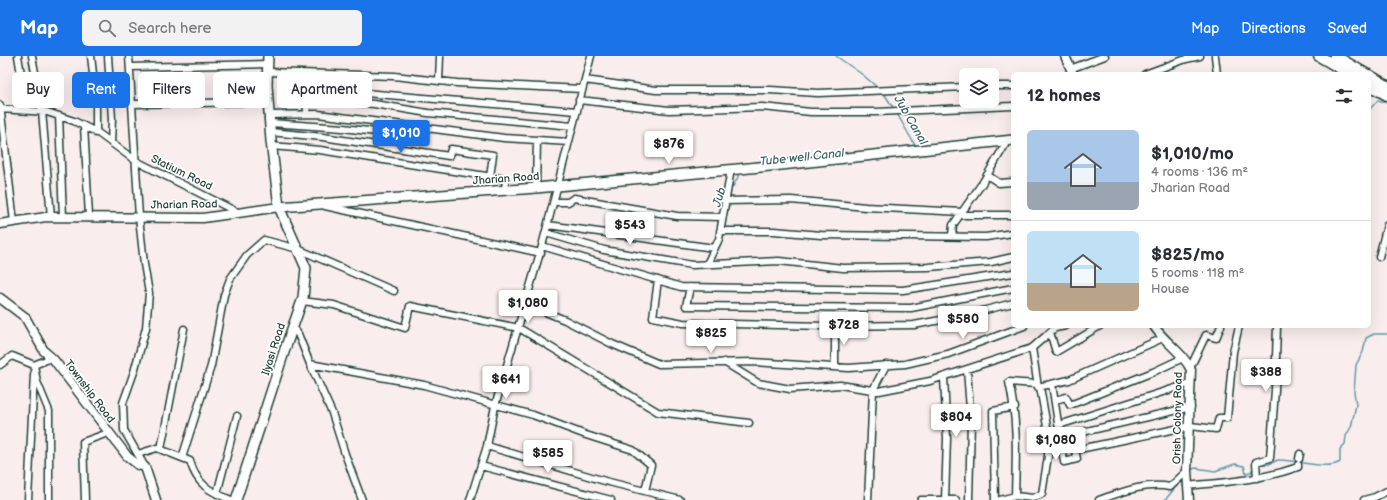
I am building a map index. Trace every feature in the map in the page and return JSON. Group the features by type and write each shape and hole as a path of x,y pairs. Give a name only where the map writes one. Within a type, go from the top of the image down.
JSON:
{"main road":[{"path":"1319,56 1347,72"},
{"path":"1335,56 1360,72"},
{"path":"1371,79 1387,86"},
{"path":"1371,80 1387,95"},
{"name":"Ilyasi Road","path":"236,500 292,326 302,301 306,268 279,207 271,146 269,108"},
{"name":"Jharian Road","path":"279,207 558,186 1010,140"}],"street":[{"path":"18,56 27,110"},
{"path":"32,56 42,111 51,217"},
{"path":"91,56 96,94 96,133"},
{"path":"108,56 112,119 111,143"},
{"path":"129,56 139,217 144,264 149,292 149,310 146,328 134,372 123,403 124,430 145,467 156,500"},
{"path":"440,56 440,81"},
{"path":"470,500 487,446 495,406 541,253 591,56"},
{"path":"1066,56 1071,72 1105,56"},
{"path":"1150,72 1186,59 1200,56"},
{"path":"1215,56 1217,72"},
{"path":"130,68 268,64 440,81 582,90"},
{"path":"585,80 656,90 770,90 818,93 959,87"},
{"path":"999,86 1011,86"},
{"path":"372,94 577,111"},
{"path":"580,100 669,110 762,107 811,112 876,112 1011,106"},
{"path":"133,104 213,103"},
{"path":"372,104 428,113 573,126"},
{"path":"0,108 7,176 14,222"},
{"name":"Statium Road","path":"0,108 42,111 84,126 136,160 240,214"},
{"path":"307,108 307,114"},
{"path":"270,123 307,114 371,120 406,126 504,138 569,142"},
{"path":"59,116 63,217"},
{"path":"270,123 343,128 394,134"},
{"path":"270,123 323,137 449,156 451,149 494,155 490,177"},
{"path":"84,126 89,216"},
{"path":"536,188 537,140"},
{"path":"952,236 953,225 1010,140"},
{"path":"271,146 320,150 490,177 506,180 506,190"},
{"path":"707,264 720,231 730,169"},
{"path":"987,175 999,183 1011,182"},
{"path":"554,202 568,202 574,198 677,216 722,217"},
{"path":"724,201 791,200 866,207 1011,215"},
{"path":"317,204 541,253"},
{"name":"Jharian Road","path":"0,224 51,217 89,216 203,218 240,214 279,207"},
{"path":"548,225 714,248"},
{"path":"1379,257 1387,225"},
{"path":"720,231 774,231 821,235 986,237 1011,233"},
{"path":"546,233 604,250 639,257 692,264 779,261 843,268 928,267 991,262 1011,257"},
{"path":"182,458 211,366 224,295 230,279 247,254 264,240 298,249 394,291"},
{"path":"542,246 680,287 904,290 1011,272"},
{"path":"658,280 653,317 683,323 835,326 914,325 1011,303"},
{"path":"690,287 686,306 911,308 1011,288"},
{"name":"Township Road","path":"0,298 25,317 44,351 132,462 145,467"},
{"path":"302,301 334,305 405,328 410,306 519,328 658,412 749,423"},
{"path":"526,304 565,320 612,344 659,364 753,362 849,368 905,364 948,354 1019,328"},
{"path":"292,326 298,334 332,413 362,500"},
{"path":"835,326 835,367"},
{"path":"724,362 758,383 784,388 790,389 840,385 879,391 944,377 1032,348 1055,328"},
{"path":"1050,332 1056,352 1097,328"},
{"name":"Orish Colony Road","path":"1156,328 1163,338 1183,358 1190,368 1191,406 1187,471 1189,500"},
{"path":"1190,368 1206,335 1216,338 1220,328"},
{"path":"1052,384 1062,437 1064,462 1077,459 1075,450 1190,426 1216,429 1219,418 1227,418 1234,352 1239,328"},
{"path":"1257,478 1256,465 1270,458 1275,390 1277,328"},
{"path":"160,449 184,329"},
{"path":"1015,496 1017,442 1015,407 1009,382 1038,385 1052,384 1069,380 1163,338"},
{"path":"1000,500 1015,496 1032,499 1042,494 1048,456 1048,432 1032,348"},
{"path":"0,365 12,356 34,364 51,358"},
{"path":"1055,400 1066,397 1070,405 1153,372 1183,358"},
{"path":"28,500 34,364"},
{"path":"34,364 37,382 49,411 49,500"},
{"path":"310,364 424,385 495,406 533,415 586,436 633,450 651,465 645,491"},
{"path":"868,500 873,390 886,365"},
{"path":"966,370 971,422 969,500"},
{"path":"944,377 947,438 945,500"},
{"path":"1059,425 1191,383"},
{"path":"1062,437 1191,406"},
{"path":"995,500 993,411 1015,407"},
{"path":"217,494 237,416"},
{"path":"84,500 83,442 108,433"},
{"path":"487,446 680,500"},
{"path":"138,454 156,448 190,461 194,475 204,486 231,500"},
{"path":"1187,484 1257,478 1277,474 1298,467 1299,459"},
{"path":"481,466 611,500"},
{"path":"1099,500 1130,489 1160,485 1170,487 1187,471"},
{"path":"1364,500 1375,497 1387,491"},
{"path":"921,500 956,500"}],"waterway":[{"path":"836,56 863,75 879,89"},
{"name":"Jub Canal","path":"883,92 894,109"},
{"name":"Tube well Canal","path":"1371,108 1378,100 1387,103"},
{"name":"Jub Canal","path":"896,112 916,147"},
{"name":"Tube well Canal","path":"990,147 1002,146"},
{"name":"Jub","path":"730,190 740,173"},
{"path":"1257,465 1269,464 1278,460 1319,465 1340,462 1340,449 1345,444 1346,436 1351,427 1356,405 1354,392 1356,365 1363,352 1366,338 1374,334 1387,334"},
{"path":"1190,470 1196,468 1215,471 1235,464 1244,466 1246,473 1251,472 1254,467"},
{"path":"1165,500 1175,488 1185,480"}]}
